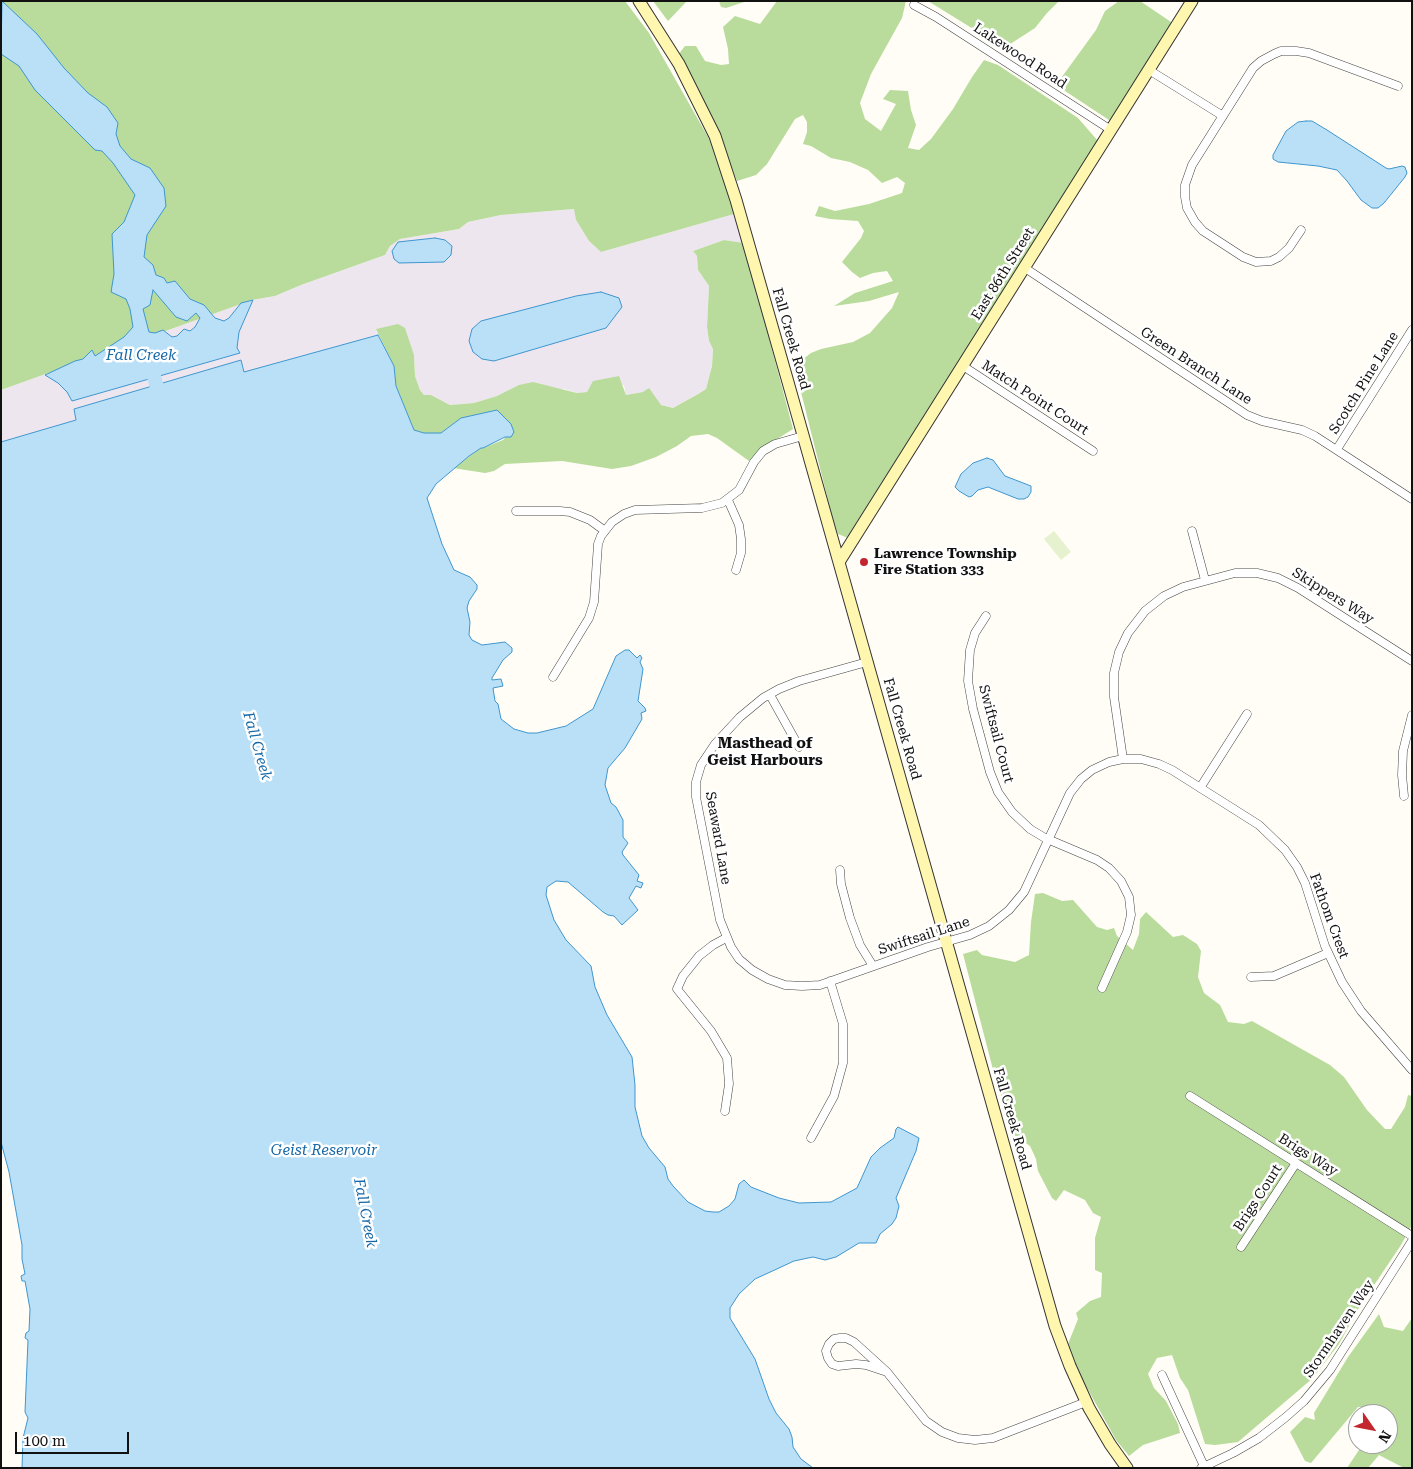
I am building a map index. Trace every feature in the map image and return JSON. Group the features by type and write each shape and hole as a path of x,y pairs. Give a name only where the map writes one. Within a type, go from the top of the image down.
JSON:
{"main road":[{"name":"Fall Creek Road","path":"639,1 679,64 715,136 736,200 804,436 1055,1326 1086,1402 1110,1444 1127,1468"},
{"name":"East 86th Street","path":"839,562 1192,1"}],"street":[{"name":"Lakewood Road","path":"914,5 936,17 1111,130"},
{"path":"1301,230 1289,248 1279,257 1271,261 1256,262 1243,257 1207,234 1194,222 1186,202 1185,183 1192,165 1253,68 1268,57 1296,50 1398,86"},
{"path":"1149,70 1223,116"},
{"name":"Green Branch Lane","path":"1025,268 1246,415 1309,433 1412,498"},
{"name":"Scotch Pine Lane","path":"1336,449 1412,330"},
{"name":"Match Point Court","path":"963,366 1093,451"},
{"path":"553,677 589,618 594,602 598,544 605,530 614,520 635,510 702,508 714,506 728,500 739,490 754,462 763,451 775,444 804,436"},
{"path":"728,500 737,518 741,535 741,553 736,570"},
{"path":"516,511 560,510 570,512 590,520 605,530"},
{"path":"1192,531 1205,580"},
{"name":"Skippers Way","path":"1123,759 1114,697 1115,666 1122,646 1135,621 1164,596 1183,587 1205,580 1246,572 1278,578 1298,588 1412,661"},
{"name":"Swiftsail Court","path":"986,616 975,633 970,650 968,681 973,709 990,772 998,792 1012,812 1030,829 1049,840 1106,866 1119,878 1129,897 1131,915 1127,932 1102,988"},
{"name":"Seaward Lane","path":"726,938 720,920 697,804 696,789 698,775 704,759 710,750 751,707 779,689 799,680 867,662"},
{"path":"770,695 799,747"},
{"path":"1200,788 1247,714"},
{"path":"1404,796 1402,775 1403,751 1412,714"},
{"name":"Fathom Crest","path":"1123,759 1141,759 1159,764 1260,825 1285,850 1294,861 1305,882 1328,953 1342,982 1361,1011 1412,1070"},
{"name":"Swiftsail Lane","path":"726,938 744,964 768,979 795,986 812,986 976,932 995,922 1009,910 1028,885 1070,794 1081,779 1092,770 1123,759"},
{"path":"840,870 850,918 857,938 873,966"},
{"path":"725,1111 729,1084 727,1058 711,1031 678,989 684,976 699,956 726,938"},
{"path":"1251,977 1265,978 1274,976 1328,953"},
{"path":"811,1138 834,1096 843,1063 843,1024 830,981"},
{"name":"Brigs Way","path":"1190,1096 1412,1236"},
{"name":"Brigs Court","path":"1241,1247 1296,1162"},
{"name":"Stormhaven Way","path":"1202,1467 1233,1453 1259,1438 1286,1418 1304,1401 1330,1370 1412,1241"},
{"path":"886,1372 866,1365 838,1366 832,1364 826,1351 829,1344 840,1338 846,1338 854,1342 886,1372 926,1421 944,1433 961,1438 979,1440 993,1438 1086,1402"},
{"path":"1162,1375 1202,1467"}],"shaded area":[{"path":"575,209 576,220 589,241 601,252 734,214 744,243 724,240 693,251 697,256 698,270 709,286 707,327 709,341 713,349 712,366 706,389 673,408 661,405 644,392 626,395 624,385 591,386 587,392 577,393 564,389 497,396 474,403 450,405 431,395 424,395 415,376 414,355 376,329 378,335 244,372 241,360 74,409 76,420 1,442 1,390 252,300 275,296 385,255 390,246 400,239 459,229 468,222 501,215"}],"green space":[{"path":"1,1 625,1 649,33 716,151 734,214 601,252 589,241 576,220 574,209 501,215 468,222 459,229 400,239 390,246 385,255 275,296 252,300 1,390"},
{"path":"653,1 687,1 668,21"},
{"path":"719,1 747,1 726,8 721,7"},
{"path":"777,1 906,1 902,18 871,74 860,103 865,119 881,131 896,104 883,99 890,90 908,91 916,125 908,148 919,150 931,139 953,109 984,60 998,65 1078,118 1098,141 848,538 838,534 833,520 795,368 798,363 811,353 853,342 870,333 892,308 899,292 869,301 834,306 855,293 893,281 887,271 873,273 860,278 842,262 861,238 864,231 858,221 815,216 819,206 835,211 869,204 902,193 905,183 897,177 882,183 868,170 850,162 831,158 811,146 803,144 807,132 807,122 803,115 795,119 767,164 756,175 737,181 714,124 678,55 685,46 696,46 705,61 721,65 729,64 723,27 735,16 760,24"},
{"path":"928,1 1059,1 1035,28 1004,48"},
{"path":"1119,1 1140,1 1174,24 1112,122 1056,85 1096,30 1105,11"},
{"path":"724,240 744,243 793,429 763,448 749,461 717,438 708,434 691,436 656,457 631,466 612,469 562,461 505,464 494,471 485,473 453,468 481,448 503,440 512,430 511,424 497,410 461,418 441,433 424,433 414,430 396,386 394,366 376,329 398,324 405,328 414,355 415,376 420,390 424,395 431,395 450,405 474,403 497,396 519,385 533,382 577,393 587,392 593,381 619,376 626,395 643,392 649,388 661,405 673,408 698,394 706,389 712,366 713,349 709,341 707,327 709,286 698,270 697,256 693,251"},
{"path":"1054,531 1071,552 1061,560 1044,539"},
{"path":"1043,893 1062,901 1073,900 1097,927 1107,930 1114,928 1117,936 1133,950 1139,934 1140,919 1146,912 1173,937 1183,935 1197,944 1201,951 1198,977 1204,993 1220,1005 1228,1022 1244,1024 1252,1021 1330,1065 1344,1077 1367,1110 1385,1129 1391,1129 1405,1107 1408,1095 1412,1096 1412,1225 1401,1245 1360,1306 1339,1344 1313,1378 1238,1442 1215,1445 1205,1444 1188,1390 1180,1378 1172,1355 1157,1358 1148,1374 1154,1388 1166,1401 1178,1424 1180,1433 1143,1445 1129,1456 1116,1440 1081,1377 1071,1353 1068,1344 1078,1319 1076,1313 1090,1301 1101,1297 1102,1273 1095,1270 1095,1238 1101,1217 1093,1213 1085,1200 1064,1190 1056,1201 1052,1198 1038,1171 1036,1159 1030,1146 1012,1135 1007,1123 1003,1101 997,1085 963,954 977,950 982,955 1015,962 1029,955 1035,894"},
{"path":"1379,1314 1384,1327 1403,1331 1412,1318 1412,1468 1404,1468 1379,1455 1368,1468 1347,1468 1356,1454 1398,1454 1398,1404 1348,1404 1348,1419 1311,1463 1305,1461 1290,1432 1305,1417 1315,1420 1314,1413 1348,1357"}],"water":[{"name":"Fall Creek","path":"2,1 37,34 64,68 88,93 107,107 118,123 116,134 120,146 131,159 150,168 164,188 166,206 147,235 144,257 153,265 156,275 164,278 167,283 175,281 190,299 204,305 215,318 224,321 229,318 241,303 253,300 239,332 237,348 240,353 72,401 67,392 58,383 45,375 83,359 92,350 95,356 124,337 133,327 126,299 111,292 114,274 112,234 124,222 135,195 113,163 102,151 95,150 35,90 19,66 1,54","holes":["153,290 176,317 187,321 196,313 200,318 195,327 190,331 184,329 177,336 172,337 163,330 155,333 149,332 143,309 150,305"]},
{"path":"1312,121 1386,168 1405,167 1407,173 1405,177 1384,203 1378,208 1372,208 1361,200 1337,170 1278,162 1273,159 1273,155 1286,131 1298,122"},
{"path":"435,238 445,240 452,246 451,255 444,262 399,263 394,259 392,251 398,242"},
{"path":"601,292 619,298 622,307 606,328 494,361 482,359 473,352 469,341 472,329 481,321 576,296"},
{"name":"Geist Reservoir","path":"378,335 394,366 396,386 414,430 424,433 441,433 461,418 497,410 511,424 514,432 511,437 505,437 469,456 436,484 427,498 442,544 454,570 470,577 477,585 477,589 467,608 470,622 469,635 472,640 482,645 505,642 512,648 512,652 503,660 492,678 492,680 501,679 503,686 493,688 501,719 514,729 528,733 537,733 566,726 593,709 616,656 625,650 629,650 637,658 640,655 642,658 640,662 643,669 638,701 646,711 641,713 642,719 625,748 608,768 605,785 611,803 616,807 623,820 623,837 628,843 622,852 623,855 639,875 637,881 643,883 641,888 636,886 629,898 638,910 622,925 614,916 603,912 568,882 556,881 547,887 546,895 554,920 566,940 591,966 595,987 607,1015 632,1057 635,1107 642,1136 649,1148 665,1167 668,1179 688,1202 705,1211 719,1212 729,1206 735,1199 739,1184 744,1180 751,1187 779,1198 799,1203 831,1202 857,1188 871,1157 894,1138 898,1127 919,1138 916,1151 896,1198 899,1206 896,1218 880,1234 876,1243 859,1243 836,1257 825,1260 813,1257 794,1261 755,1279 739,1294 730,1308 730,1318 755,1359 769,1399 776,1413 789,1429 793,1447 801,1459 813,1468 22,1468 23,1438 28,1418 25,1412 28,1340 25,1338 26,1333 29,1331 30,1309 25,1281 22,1281 21,1276 25,1274 22,1245 9,1172 1,1142 1,442 76,420 74,409 241,360 244,372"},
{"path":"987,458 993,460 1005,476 1031,486 1031,492 1028,497 1018,499 988,487 978,490 969,497 959,491 955,487 961,474 973,463"}],"waterway":[{"name":"Fall Creek","path":"150,361 161,403"}],"place":[{"name":"Lawrence Township Fire Station 333","path":"864,562"}],"district":[{"name":"Masthead of Geist Harbours","path":"765,752"}]}
